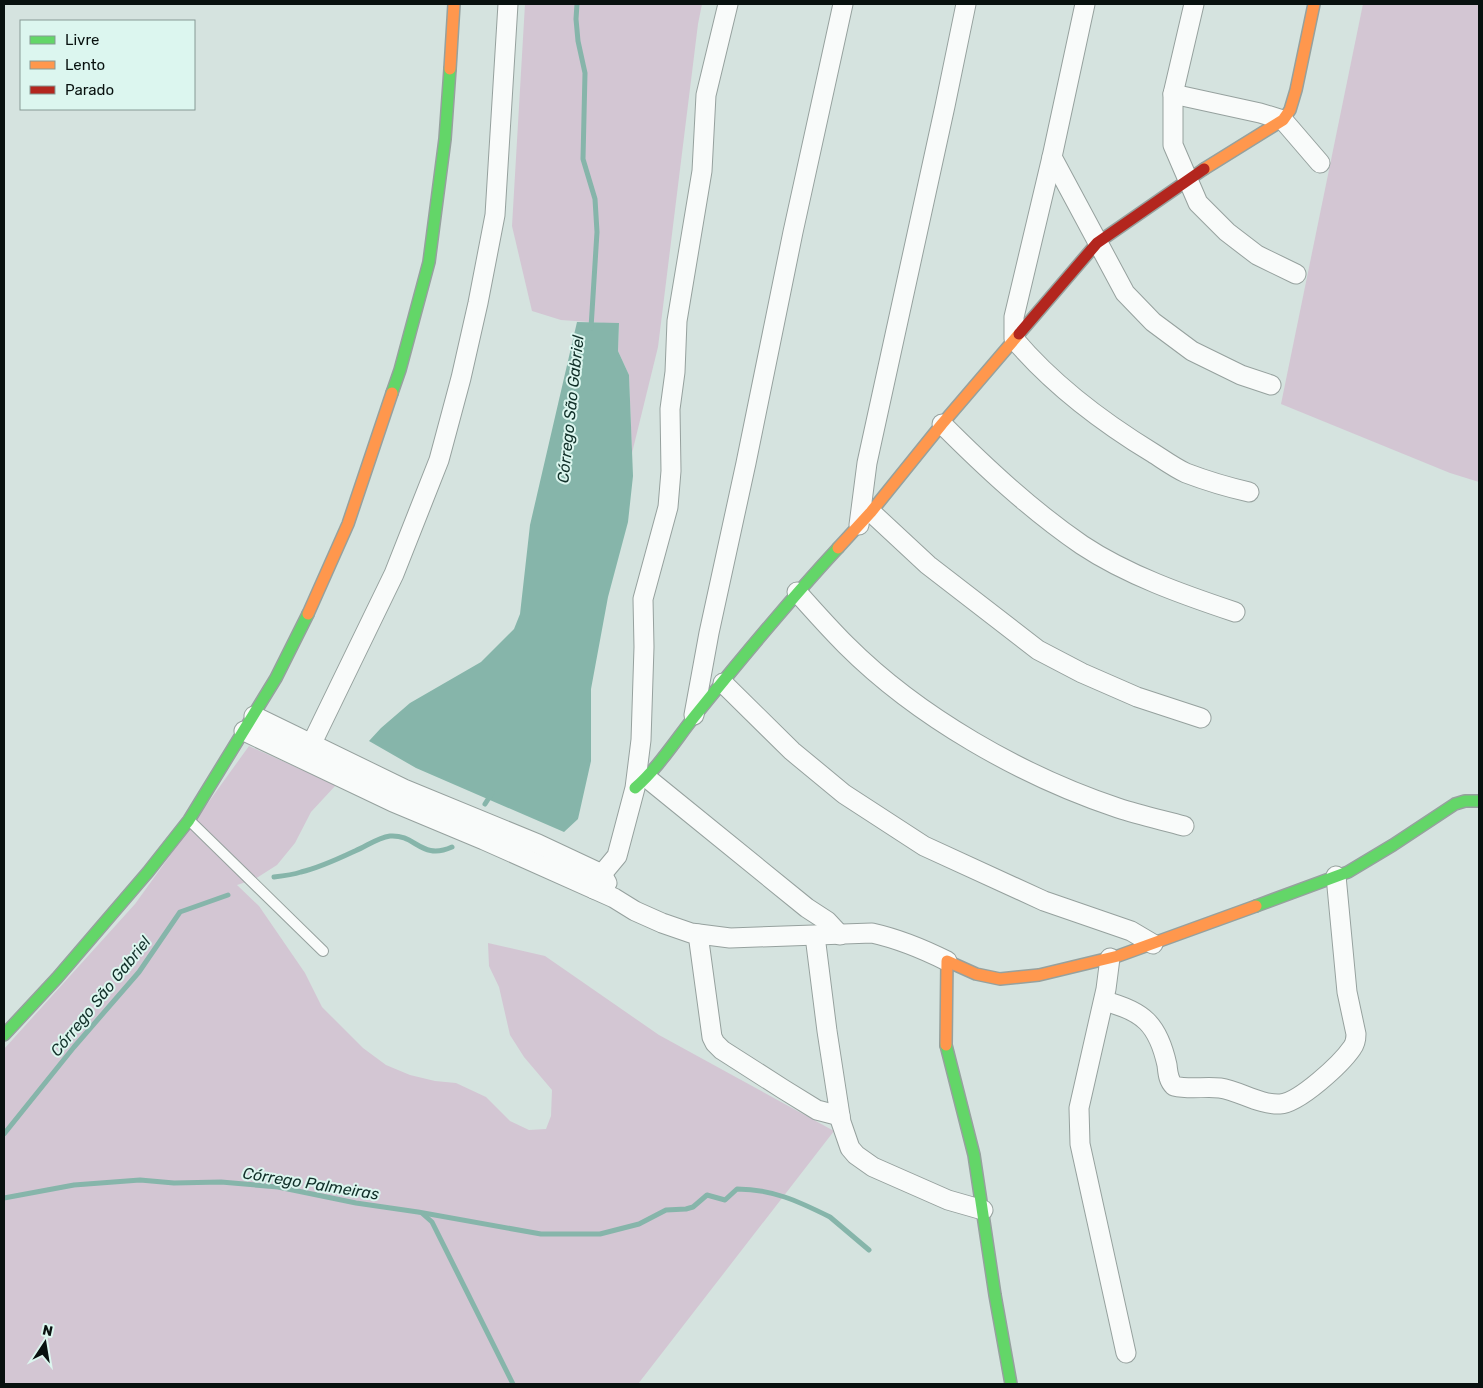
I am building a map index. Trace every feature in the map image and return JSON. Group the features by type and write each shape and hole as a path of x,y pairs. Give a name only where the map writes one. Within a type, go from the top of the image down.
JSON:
{"street":[{"path":"4,1035 57,978 148,872 189,820 276,678 305,620 348,524 400,370 429,262 445,139 454,4"},
{"path":"311,744 394,574 441,451 476,312 495,214 508,4"},
{"path":"598,881 617,856 641,783 644,647 643,599 668,506 671,471 670,409 675,372 677,321 702,171 706,95 728,4"},
{"path":"694,716 709,633 793,232 844,4"},
{"path":"865,518 867,463 966,4"},
{"path":"1085,4 1052,157 1014,317 1014,339 1032,360 1067,392 1128,438 1184,472 1220,486 1249,492"},
{"path":"1194,4 1173,94 1173,145 1198,203 1227,232 1257,255 1296,274"},
{"path":"641,783 797,592 865,518 942,424 1097,243 1187,180 1283,120 1290,110 1296,90 1314,4"},
{"path":"1173,94 1260,113 1283,120 1320,163"},
{"path":"1052,157 1097,243 1126,293 1153,322 1192,351 1242,375 1271,385"},
{"path":"942,424 985,467 1036,511 1084,546 1138,576 1202,602 1235,612"},
{"path":"865,518 1038,650 1082,673 1137,697 1201,718"},
{"path":"797,592 847,646 892,686 946,725 1003,759 1060,785 1118,808 1184,826"},
{"path":"723,684 792,751 844,794 924,846 1044,901 1131,931 1153,944"},
{"path":"254,716 404,789 538,844 598,881 614,898 635,911 662,923 691,933 730,938 872,933 891,937 922,949 976,974 1000,979 1039,976 1110,958 1348,872 1455,804 1465,801 1479,801"},
{"path":"244,731 393,802 598,881"},
{"path":"641,783 827,922 840,935"},
{"path":"1104,1001 1132,1010 1142,1016 1147,1022 1162,1049 1168,1078 1174,1086 1190,1089 1219,1088 1269,1103 1280,1104 1290,1102 1334,1069 1353,1047 1355,1040 1356,1034 1348,992 1336,876"},
{"path":"698,934 712,1037 715,1043 732,1057 817,1110 840,1116"},
{"path":"815,936 840,1116 850,1148 856,1155 873,1167 948,1200 982,1210"},
{"path":"1110,958 1104,1001 1078,1115 1080,1144 1126,1353"},
{"path":"947,961 946,1047 974,1155 1011,1384"}],"lane":[{"path":"189,820 323,952"}],"shaded area":[{"path":"525,4 702,4 658,347 632,453 629,375 618,351 619,324 561,320 532,311 512,226"},
{"path":"1363,4 1479,4 1479,482 1450,473 1281,404"},
{"path":"249,746 336,785 311,812 295,843 277,865 255,879 237,885 259,906 305,973 322,1007 363,1048 386,1065 410,1075 435,1081 456,1083 486,1097 510,1121 529,1130 546,1129 551,1116 552,1090 524,1057 510,1035 499,987 489,966 488,943 545,956 659,1035 834,1131 638,1384 4,1384 4,1049 135,904"}],"water":[{"path":"577,322 619,323 618,351 629,375 633,476 628,522 608,597 591,689 591,761 578,819 564,832 416,768 369,741 410,703 481,662 514,629 520,614 530,525"}],"waterway":[{"name":"Córrego São Gabriel","path":"577,4 578,41 585,73 583,159 595,199 597,232 591,328"},
{"name":"Córrego São Gabriel","path":"485,804 492,793"},
{"name":"Córrego São Gabriel","path":"274,877 315,868 376,840 390,836 399,836 433,851 452,847"},
{"name":"Córrego São Gabriel","path":"4,1134 74,1047 139,972 180,912 228,895"},
{"path":"4,1198 74,1185 140,1180 174,1183 221,1182 278,1187 356,1203 541,1234 600,1234 639,1224 666,1210 693,1207 707,1195 725,1200 737,1189 762,1191 785,1197 807,1206 830,1217 869,1250"},
{"name":"Córrego Palmeiras","path":"423,1214 432,1222 513,1384"}],"traffic: fast":[{"path":"392,393 429,262 445,139 450,69"},
{"path":"635,788 659,763 764,631 838,548"},
{"path":"4,1035 57,978 148,872 189,820 276,678 308,614"},
{"path":"1256,906 1348,872 1455,804 1465,801 1479,801"},
{"path":"946,1045 974,1155 995,1295 1011,1384"}],"traffic: slow":[{"path":"450,69 454,4"},
{"path":"1204,169 1283,120 1290,110 1314,4"},
{"path":"838,548 871,512 942,424 1019,334"},
{"path":"308,614 348,524 392,393"},
{"path":"946,1045 947,961 976,974 1000,979 1039,975 1118,956 1256,906"}],"traffic: jam":[{"path":"1019,334 1097,243 1204,169"}]}
